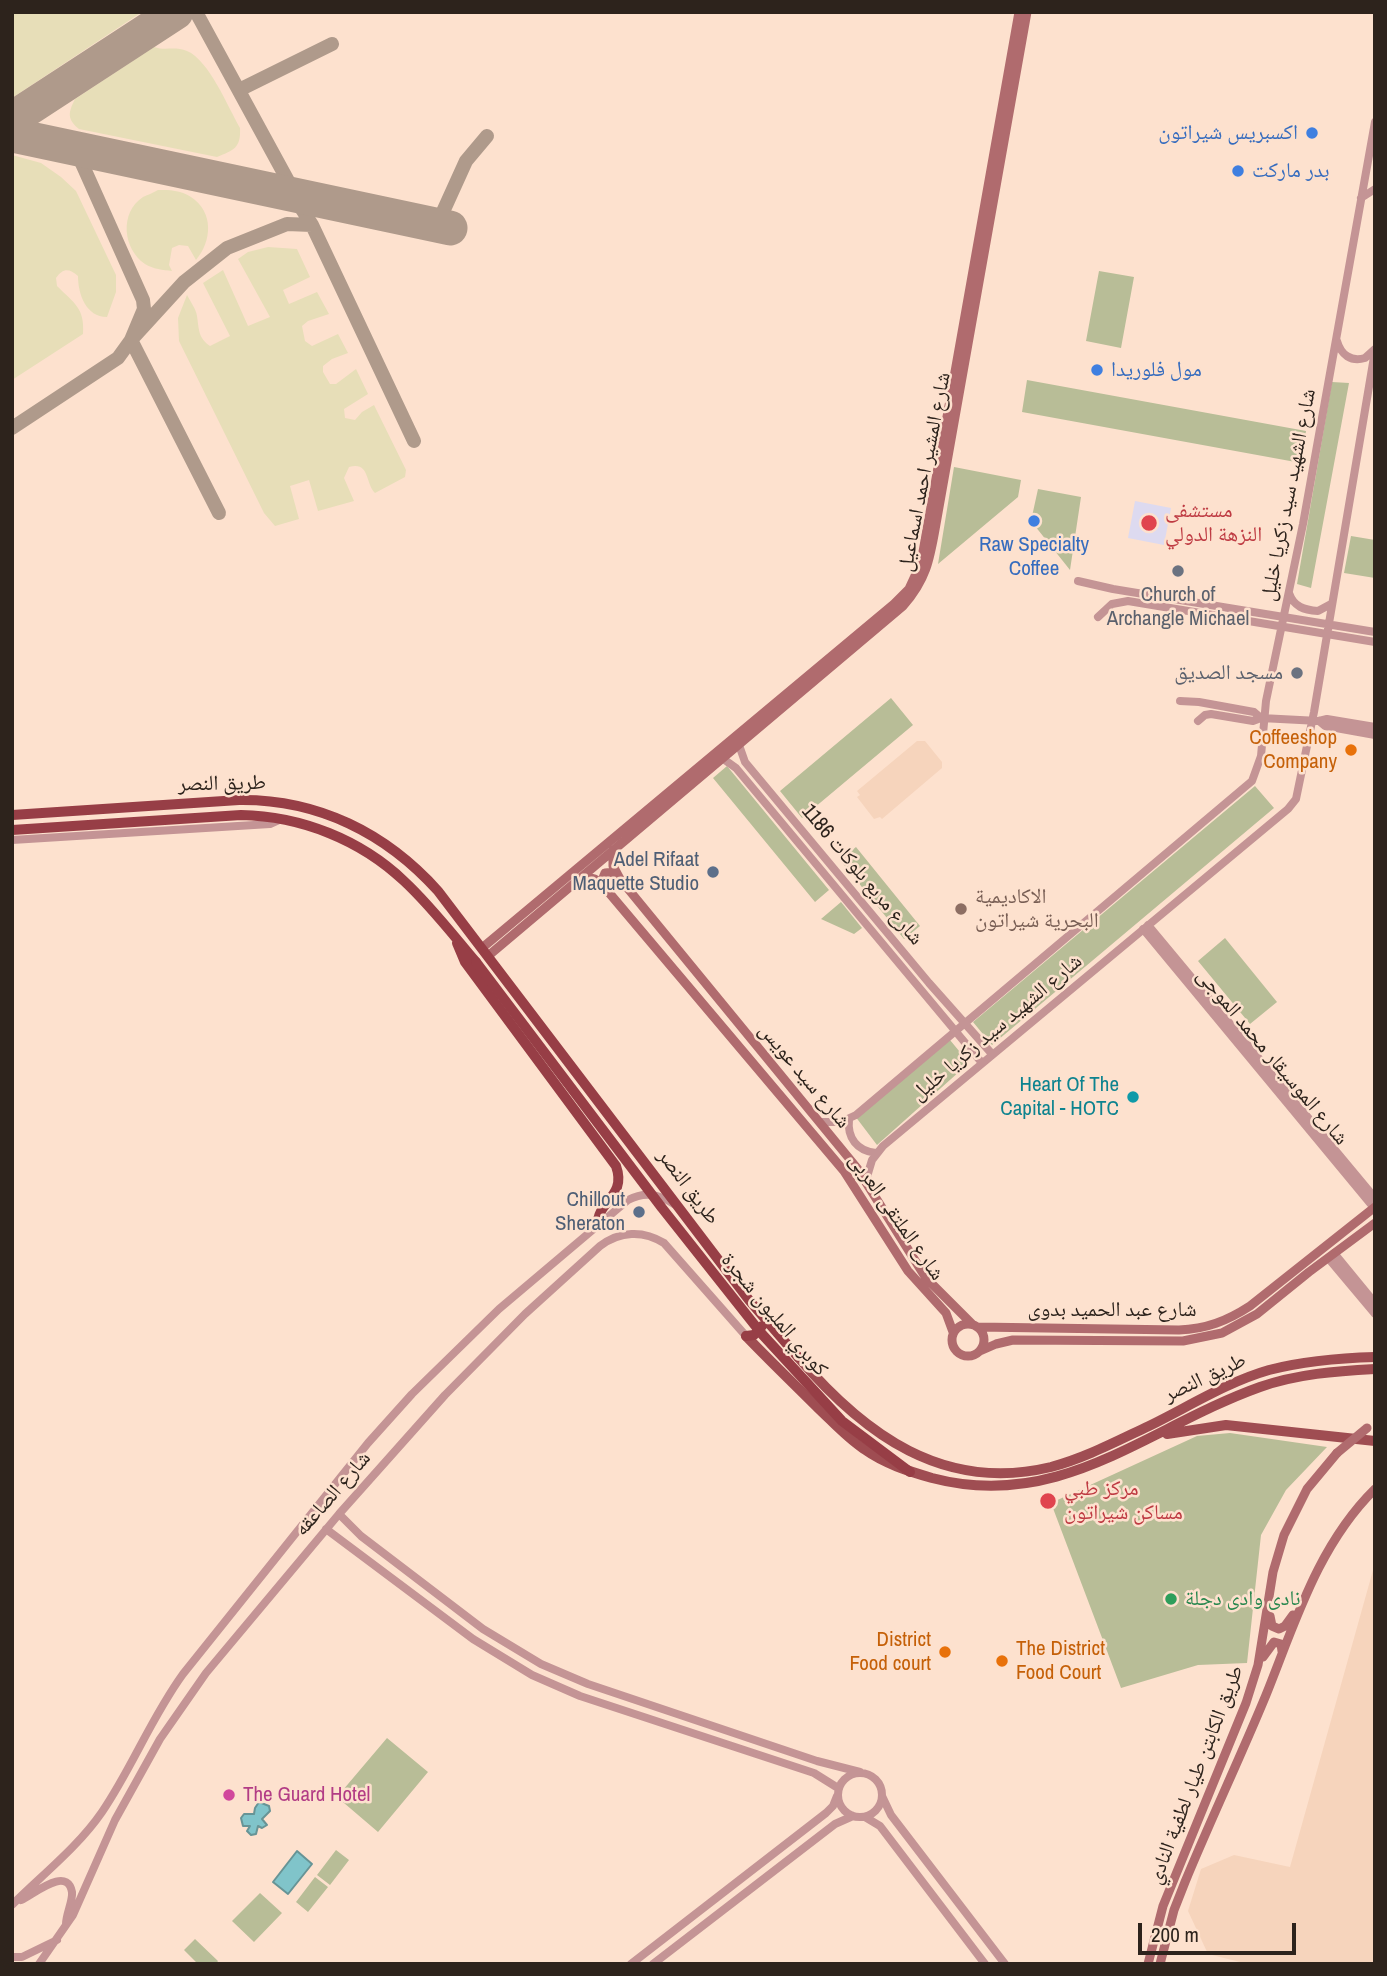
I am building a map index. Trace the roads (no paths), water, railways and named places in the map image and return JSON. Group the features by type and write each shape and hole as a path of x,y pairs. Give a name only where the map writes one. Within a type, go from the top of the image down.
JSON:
{"highway":[{"name":"طريق النصر","path":"12,815 75,806 251,800 276,802 321,812 361,828 397,850 438,891 762,1317 798,1357"},
{"name":"طريق النصر","path":"16,835 241,815 281,819 336,836 372,855 404,880 476,962"},
{"path":"456,939 465,962 613,1160 625,1173 632,1175 640,1170 641,1158"},
{"name":"كوبري المليون شجرة","path":"476,962 752,1322 842,1421 910,1472"},
{"path":"598,1224 598,1216 615,1195 619,1184 613,1160"},
{"path":"746,1336 754,1335 760,1329 762,1317"}],"main road":[{"name":"شارع المشير احمد اسماعيل","path":"499,940 583,876 656,808 722,758 904,606 920,585 932,550 1019,12"},
{"name":"شارع المشير احمد اسماعيل","path":"485,952 909,589 921,563 1027,12"},
{"path":"601,883 605,873 616,873 612,859 613,850"},
{"name":"شارع سيد عويس","path":"616,873 866,1180 920,1270 975,1326"},
{"name":"شارع الملتقى العربى","path":"583,876 601,883 844,1171 908,1270 949,1319 953,1332"},
{"name":"شارع عبد الحميد بدوى","path":"975,1326 1179,1330 1209,1326 1250,1306 1374,1208"},
{"name":"شارع عبد الحميد بدوى","path":"980,1351 996,1343 1013,1340 1183,1341 1213,1336 1249,1320 1375,1223"},
{"path":"949,1319 956,1318 961,1313"},
{"path":"961,1324 975,1326 984,1337 980,1351 970,1356 960,1354 952,1346 953,1332 961,1324"},
{"name":"طريق النصر","path":"746,1336 848,1437 876,1457 910,1472 988,1486 1034,1483 1084,1468 1263,1386 1310,1374 1375,1369"},
{"name":"طريق النصر","path":"798,1357 858,1419 892,1442 942,1465 997,1473 1038,1469 1078,1458 1214,1393 1268,1371 1314,1361 1375,1357"},
{"path":"1159,1434 1226,1425 1375,1441"},
{"name":"طريق الكابتن طيار لطفية النادي","path":"1148,1964 1163,1906 1231,1744 1258,1665 1277,1555 1290,1521 1307,1489 1337,1453 1371,1426"},
{"name":"طريق الكابتن طيار لطفية النادي","path":"1160,1964 1174,1910 1185,1882 1266,1696 1307,1592 1338,1535 1375,1489"},
{"path":"1270,1594 1270,1621 1273,1628 1279,1629 1287,1623 1307,1592"},
{"path":"1258,1665 1272,1643 1280,1644 1282,1651"}],"street":[{"name":"شارع الشهيد سيد زكريا خليل","path":"849,1119 1249,785 1259,764 1266,701 1337,341 1375,122"},
{"path":"1361,198 1375,189"},
{"path":"1337,341 1343,354 1351,359 1365,358 1375,350"},
{"name":"شارع الشهيد سيد زكريا خليل","path":"866,1180 876,1153 1294,803 1315,721 1331,604 1375,350"},
{"path":"1078,581 1375,632"},
{"path":"1112,604 1110,597 1113,589"},
{"path":"1289,593 1292,602 1299,607 1318,611 1331,604"},
{"path":"1098,617 1112,604 1128,601 1375,642"},
{"path":"1180,701 1207,703 1256,713 1263,718"},
{"path":"1207,703 1201,718 1211,714 1253,721 1263,718 1315,721 1326,719 1375,727"},
{"path":"1315,721 1325,726 1375,735"},
{"name":"شارع مربع بلوكات 1186","path":"738,744 745,762 929,983 992,1054"},
{"name":"شارع مربع بلوكات 1186","path":"722,758 736,768 982,1063"},
{"path":"790,832 798,825"},
{"path":"799,843 807,836"},
{"name":"شارع الموسيقار محمد الموجى","path":"1146,927 1338,1159 1374,1208"},
{"path":"820,1122 834,1123 849,1119 849,1132 853,1141 863,1150 876,1153"},
{"name":"شارع الموسيقار محمد الموجى","path":"1338,1159 1375,1198"},
{"name":"شارع الصاعقه","path":"13,1903 94,1823 174,1686 382,1426 427,1378 471,1336 628,1200 639,1195 657,1195 679,1208"},
{"name":"شارع الصاعقه","path":"39,1964 58,1940 87,1888 118,1815 172,1721 206,1673 326,1529 430,1411 496,1342 600,1246 614,1238 642,1234 668,1246 746,1336"},
{"path":"1331,1256 1375,1303"},
{"path":"1331,1256 1375,1314"},
{"path":"339,1514 361,1536 477,1624 541,1664 588,1684 860,1772 876,1780 891,1815 1005,1964"},
{"path":"326,1529 473,1639 532,1675 580,1696 814,1773 838,1792 840,1806 853,1816"},
{"path":"632,1964 826,1814 849,1775 860,1772"},
{"path":"864,1817 879,1807 882,1796"},
{"path":"653,1964 835,1824 853,1816 864,1817 880,1826 985,1964"},
{"path":"13,1903 52,1882 63,1881 72,1894 66,1927"},
{"path":"12,1957 22,1957 58,1940"}],"water":[{"path":"259,1802 269,1806 270,1811 262,1819 267,1825 262,1828 258,1826 256,1834 251,1835 247,1831 250,1826 243,1826 241,1818 244,1814 254,1814"},
{"path":"297,1851 312,1864 288,1894 273,1882"}],"place":[{"name":"اكسبريس شيراتون","path":"1312,133"},
{"name":"بدر ماركت","path":"1238,171"},
{"name":"مول فلوريدا","path":"1097,370"},
{"name":"Raw Specialty Coffee","path":"1034,521"},
{"name":"مستشفى النزهة الدولي","path":"1149,523"},
{"name":"Church of Archangle Michael","path":"1178,571"},
{"name":"مسجد الصديق","path":"1297,673"},
{"name":"Coffeeshop Company","path":"1351,750"},
{"name":"Adel Rifaat Maquette Studio","path":"713,872"},
{"name":"الاكاديمية البحرية شيراتون","path":"961,909"},
{"name":"Heart Of The Capital - HOTC","path":"1133,1097"},
{"name":"Chillout Sheraton","path":"639,1212"},
{"name":"مركز طبي مساكن شيراتون","path":"1048,1501"},
{"name":"نادى وادى دجلة","path":"1171,1599"},
{"name":"District Food court","path":"945,1652"},
{"name":"The District Food Court","path":"1002,1661"},
{"name":"The Guard Hotel","path":"229,1795"}]}
